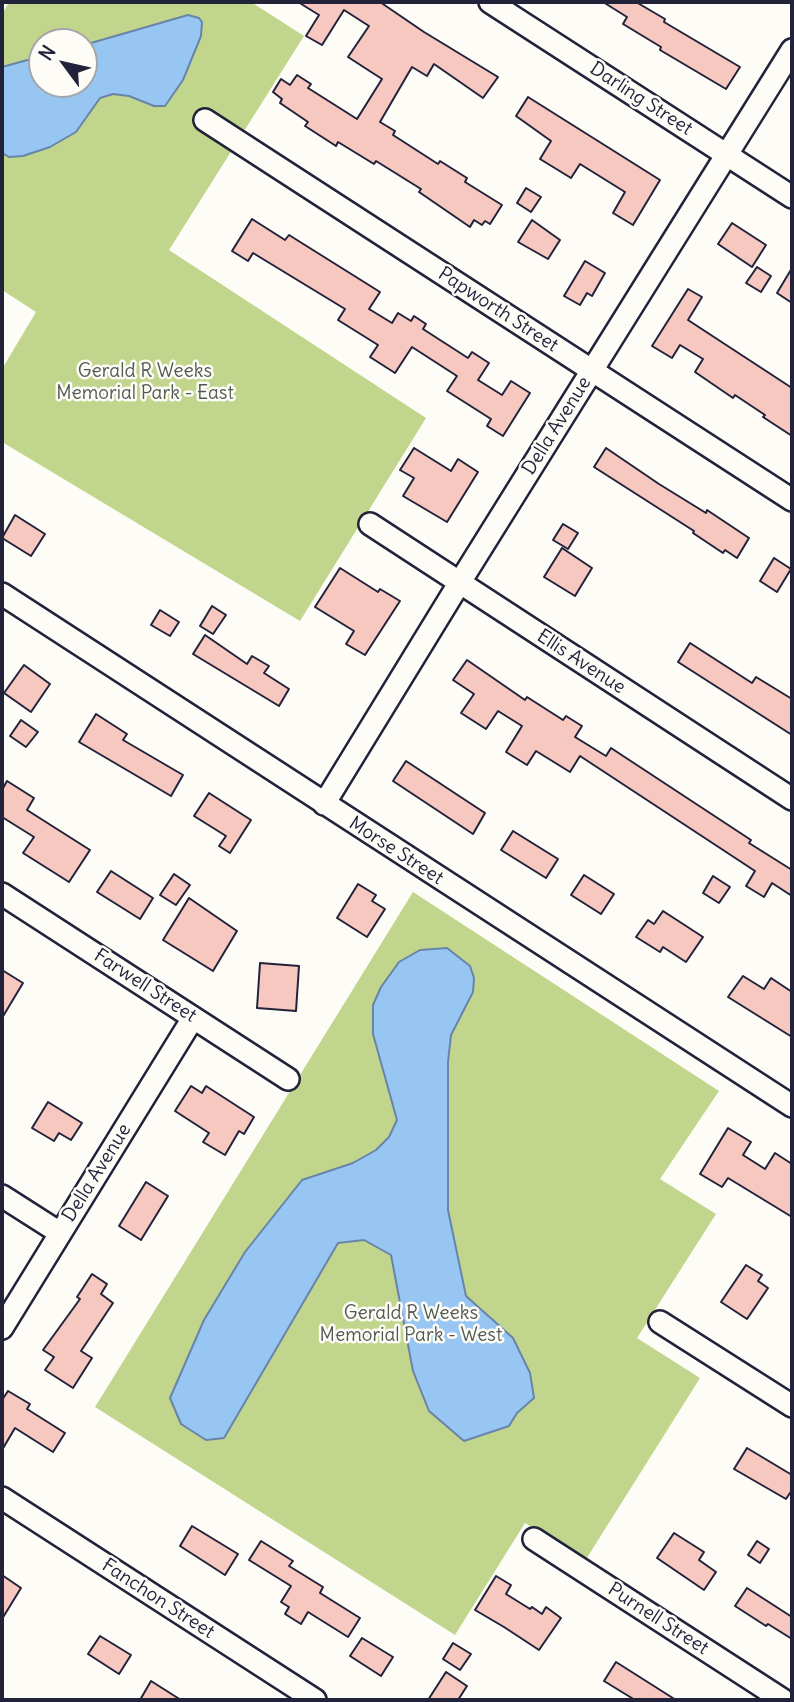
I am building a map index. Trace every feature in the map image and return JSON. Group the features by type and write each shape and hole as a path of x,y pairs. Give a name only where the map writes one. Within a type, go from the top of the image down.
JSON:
{"street":[{"name":"Darling Street","path":"490,2 792,197"},
{"name":"Della Avenue","path":"324,804 792,50"},
{"name":"Papworth Street","path":"205,120 792,500"},
{"name":"Ellis Avenue","path":"370,524 792,799"},
{"name":"Morse Street","path":"2,594 792,1106"},
{"name":"Farwell Street","path":"2,894 288,1079"},
{"name":"Della Avenue","path":"2,1328 193,1018"},
{"path":"2,1196 60,1233"},
{"path":"660,1322 792,1406"},
{"name":"Fanchon Street","path":"2,1498 315,1700"},
{"name":"Purnell Street","path":"534,1539 783,1700"}],"green space":[{"name":"Gerald R Weeks Memorial Park - East","path":"9,2 251,2 304,36 169,250 426,418 300,621 2,442 2,369 36,312 2,290 2,14"},
{"name":"Gerald R Weeks Memorial Park - West","path":"413,892 719,1091 660,1179 716,1214 637,1338 700,1378 585,1561 525,1523 455,1635 95,1407"}],"water":[{"path":"188,15 199,18 202,22 201,36 183,80 165,106 154,106 129,96 113,94 100,98 76,132 50,147 23,156 9,157 2,153 2,67 28,60 28,98 98,98 98,41"},
{"path":"447,948 470,966 474,978 473,992 451,1035 448,1062 448,1210 466,1296 513,1338 530,1373 534,1398 517,1413 509,1426 464,1441 429,1411 413,1371 391,1255 364,1240 338,1243 224,1438 206,1440 181,1424 170,1398 204,1320 245,1252 302,1180 353,1163 376,1150 389,1137 397,1120 373,1034 373,1005 381,987 399,962 420,950"}],"building":[{"path":"298,2 380,2 498,77 483,98 434,64 427,76 412,67 380,122 395,131 393,135 438,164 440,161 467,178 465,182 502,205 490,224 485,221 482,225 474,220 470,227 419,192 421,189 376,161 374,164 338,142 336,146 305,126 308,122 280,103 282,99 273,92 281,79 290,85 297,75 311,84 308,88 357,119 382,79 348,57 369,26 344,10 322,45 306,36 319,15"},
{"path":"603,2 636,2 665,19 664,22 740,67 726,89 660,50 661,47 623,24 627,17"},
{"path":"528,97 660,180 633,225 613,213 625,192 580,164 571,178 540,159 551,141 516,116"},
{"path":"526,188 541,197 531,212 517,203"},
{"path":"252,219 285,240 289,235 380,292 369,309 392,323 398,313 411,321 414,316 426,324 423,329 468,358 472,352 489,363 478,380 502,395 511,381 530,393 503,436 487,426 491,419 447,391 457,376 412,347 395,373 370,357 378,345 338,320 345,309 253,253 248,261 232,251"},
{"path":"532,220 560,240 548,259 518,242"},
{"path":"732,223 766,245 752,267 718,244"},
{"path":"585,261 605,273 592,296 587,293 580,305 564,296"},
{"path":"757,267 771,276 761,292 746,283"},
{"path":"792,268 792,303 777,293"},
{"path":"688,289 702,297 688,320 792,388 792,436 735,395 733,398 695,372 703,359 680,345 672,358 652,346"},
{"path":"414,448 451,471 458,459 478,472 447,522 403,496 414,478 400,470"},
{"path":"606,448 659,484 706,513 707,510 749,538 737,558 725,550 723,553 693,533 694,531 594,467"},
{"path":"15,515 45,534 31,556 2,538"},
{"path":"563,524 578,533 568,549 553,540"},
{"path":"562,548 592,568 575,596 544,577"},
{"path":"774,558 791,569 777,592 760,581"},
{"path":"340,568 378,592 380,589 400,601 365,655 346,644 354,631 315,607"},
{"path":"212,606 226,615 213,634 200,626"},
{"path":"160,610 179,622 170,636 151,625"},
{"path":"205,635 247,664 252,656 269,666 264,673 289,689 279,706 193,654"},
{"path":"690,643 752,683 756,677 792,699 792,735 678,662"},
{"path":"467,660 525,700 527,697 563,720 566,716 582,726 575,737 606,756 611,748 751,840 749,843 792,870 792,896 772,883 764,897 746,886 755,871 580,756 570,772 536,751 527,765 506,752 522,726 498,711 486,729 461,713 474,694 453,680"},
{"path":"24,665 50,684 31,712 4,693"},
{"path":"96,714 127,734 123,740 183,775 171,796 79,742"},
{"path":"21,720 38,732 26,747 10,736"},
{"path":"406,761 485,813 473,834 393,781"},
{"path":"7,781 34,798 27,810 90,850 69,882 23,853 34,837 2,817 2,790"},
{"path":"209,793 251,820 230,853 219,846 226,836 194,816"},
{"path":"513,831 558,859 546,878 501,850"},
{"path":"111,871 153,898 140,919 97,892"},
{"path":"174,874 190,885 176,905 160,895"},
{"path":"584,875 614,894 601,914 571,895"},
{"path":"713,876 730,887 719,903 703,893"},
{"path":"358,884 376,895 372,901 385,909 367,937 337,918"},
{"path":"189,898 237,931 213,971 163,940"},
{"path":"663,911 703,937 686,962 663,947 660,952 636,937 648,920 654,924"},
{"path":"260,963 299,966 296,1011 257,1008"},
{"path":"2,970 23,983 2,1018"},
{"path":"743,976 764,989 771,978 792,992 792,1037 728,997"},
{"path":"191,1086 202,1093 206,1086 254,1117 244,1134 239,1131 225,1155 203,1142 209,1133 175,1111"},
{"path":"48,1102 82,1123 71,1140 59,1133 54,1141 32,1128"},
{"path":"728,1128 751,1142 743,1155 765,1169 775,1153 792,1164 792,1217 728,1178 722,1187 700,1174"},
{"path":"146,1182 168,1196 141,1240 119,1226"},
{"path":"746,1265 762,1275 758,1281 768,1288 747,1319 721,1302"},
{"path":"92,1274 107,1284 101,1294 113,1303 81,1351 92,1358 73,1388 45,1370 54,1357 43,1350 80,1299 77,1297"},
{"path":"8,1391 30,1404 27,1409 65,1433 53,1452 15,1428 2,1450 2,1400"},
{"path":"747,1448 792,1475 792,1490 786,1499 734,1469"},
{"path":"192,1526 238,1554 225,1575 180,1546"},
{"path":"674,1533 704,1552 699,1560 716,1572 704,1590 657,1558"},
{"path":"261,1541 293,1561 289,1566 323,1587 320,1593 360,1618 348,1637 308,1612 301,1624 285,1614 289,1607 281,1602 291,1586 249,1560"},
{"path":"757,1541 769,1549 760,1563 748,1555"},
{"path":"2,1575 21,1588 2,1619"},
{"path":"496,1576 511,1585 506,1594 530,1609 532,1607 542,1614 546,1607 561,1618 539,1650 475,1610"},
{"path":"747,1588 792,1617 792,1639 735,1606"},
{"path":"100,1636 131,1655 119,1674 88,1654"},
{"path":"362,1638 393,1657 381,1676 350,1656"},
{"path":"453,1643 471,1654 460,1670 443,1659"},
{"path":"616,1662 676,1700 635,1700 604,1681"},
{"path":"446,1672 467,1686 458,1700 428,1700"},
{"path":"151,1681 181,1700 140,1700"}]}
